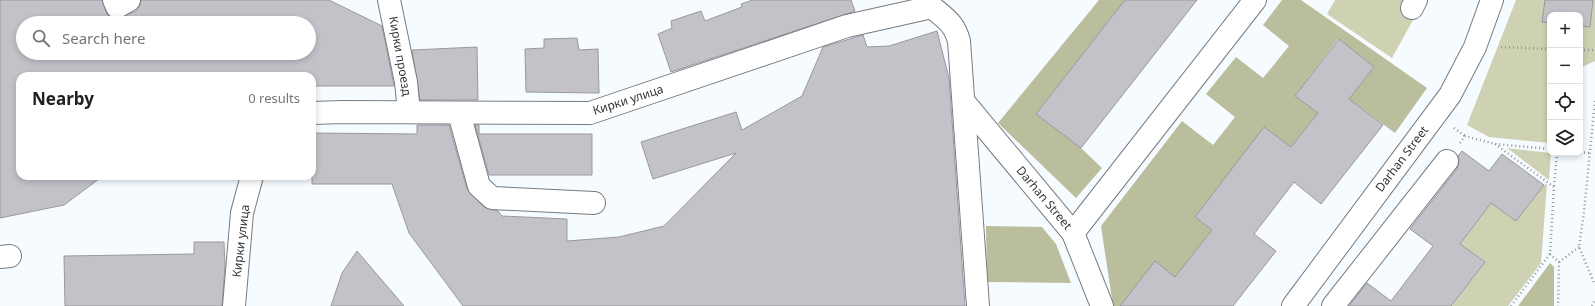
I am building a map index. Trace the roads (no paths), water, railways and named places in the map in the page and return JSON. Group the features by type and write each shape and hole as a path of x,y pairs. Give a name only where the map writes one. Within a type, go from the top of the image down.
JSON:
{"street":[{"path":"114,0 117,7 130,0"},
{"name":"Кирки проезд","path":"389,0 406,82 409,112"},
{"path":"1073,233 1255,0"},
{"name":"Darhan Street","path":"1292,306 1450,95 1476,47 1492,0"},
{"path":"932,3 950,21 956,31 959,41 978,306"},
{"name":"Кирки улица","path":"316,113 590,113 847,26 932,3"},
{"name":"Darhan Street","path":"964,102 1073,233 1102,306"},
{"path":"459,113 479,186 492,198 594,203"},
{"path":"1333,306 1447,161"},
{"name":"Кирки улица","path":"234,306 242,213 251,180"}]}
